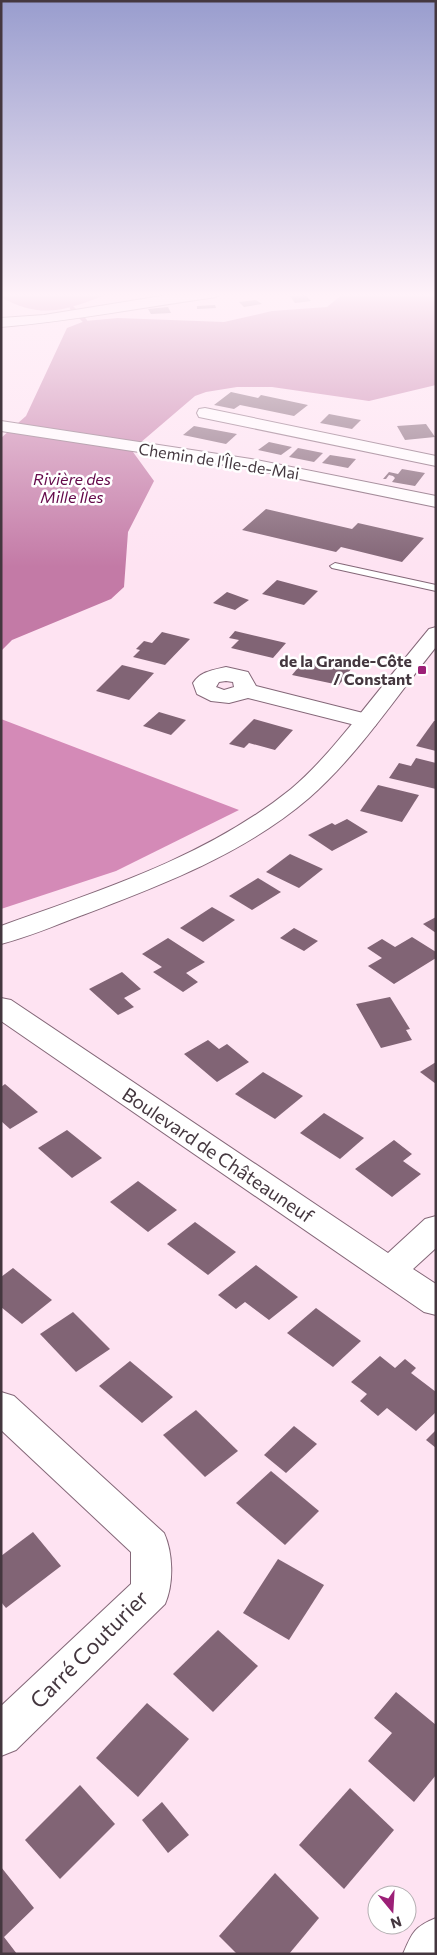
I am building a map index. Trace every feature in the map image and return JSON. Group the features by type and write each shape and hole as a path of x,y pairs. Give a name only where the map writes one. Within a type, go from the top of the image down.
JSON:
{"street":[{"path":"205,413 436,462"},
{"name":"Chemin de l'Île-de-Mai","path":"1,426 259,466 435,501"},
{"path":"1,936 161,874 248,830 319,777 432,646"},
{"path":"244,690 367,720"},
{"name":"Boulevard de Châteauneuf","path":"1,1007 436,1302"},
{"path":"390,1271 436,1228"},
{"name":"Carré Couturier","path":"1,1407 150,1545 152,1591 1,1735"},
{"path":"426,1954 436,1941"}],"lane":[{"path":"335,566 436,588"}],"shaded area":[{"path":"1,719 239,810 116,871 1,909"}],"water":[{"name":"Rivière des Mille Îles","path":"41,384 436,384 369,401 272,387 237,387 206,392 195,396 140,443 133,452 154,481 128,532 124,587 111,599 12,640 1,651 1,438 26,416"}],"building":[{"path":"231,392 258,398 261,395 308,405 294,416 240,405 234,409 214,405"},
{"path":"329,414 361,420 352,429 320,423"},
{"path":"426,424 435,437 405,440 397,426"},
{"path":"194,426 237,434 226,444 183,435"},
{"path":"269,442 292,447 281,455 258,450"},
{"path":"298,448 323,453 314,462 289,457"},
{"path":"330,455 356,459 348,468 322,463"},
{"path":"402,469 425,473 415,486 392,482 395,478 389,475 386,479 383,479 389,472 398,474"},
{"path":"266,509 352,529 358,523 424,538 402,562 341,547 336,552 242,530"},
{"path":"277,580 318,591 304,605 262,594"},
{"path":"227,592 249,600 235,610 213,603"},
{"path":"235,631 286,643 273,658 231,648 239,640 229,638"},
{"path":"162,632 190,639 165,665 133,657 140,650 136,649 144,641 152,643"},
{"path":"306,658 351,669 339,685 292,675"},
{"path":"122,665 154,673 129,700 96,691"},
{"path":"159,712 186,720 171,735 143,726"},
{"path":"254,719 293,730 275,750 249,743 244,748 229,744"},
{"path":"434,721 436,721 436,751 416,746"},
{"path":"416,758 436,763 436,789 389,778 399,763 411,766"},
{"path":"378,785 419,795 402,822 360,811"},
{"path":"347,819 368,832 332,851 308,835 332,823 335,825"},
{"path":"290,854 323,869 299,888 266,872"},
{"path":"258,878 281,892 252,910 229,896"},
{"path":"212,907 235,920 203,942 180,928"},
{"path":"436,917 436,933 423,924"},
{"path":"294,928 318,941 304,951 280,938"},
{"path":"412,937 436,952 436,958 394,984 368,966 382,958 367,948 382,939 395,947"},
{"path":"168,938 205,962 186,973 198,982 183,992 153,972 162,967 142,954"},
{"path":"122,972 141,989 124,998 134,1007 118,1015 89,989"},
{"path":"390,997 410,1029 406,1030 412,1040 381,1048 356,1004"},
{"path":"208,1040 219,1049 227,1044 249,1062 217,1082 184,1054"},
{"path":"436,1062 436,1084 420,1072"},
{"path":"263,1072 303,1096 275,1119 235,1094"},
{"path":"5,1084 38,1112 10,1129 1,1121 1,1087"},
{"path":"324,1113 364,1138 340,1159 300,1133"},
{"path":"67,1130 102,1158 72,1178 38,1148"},
{"path":"394,1140 412,1154 403,1161 421,1174 392,1197 355,1169"},
{"path":"138,1181 177,1210 148,1232 110,1202"},
{"path":"195,1222 236,1252 208,1275 167,1244"},
{"path":"256,1265 298,1297 269,1320 245,1302 236,1309 218,1295"},
{"path":"13,1268 52,1300 22,1324 1,1307 1,1277"},
{"path":"316,1308 361,1341 333,1367 287,1333"},
{"path":"73,1312 110,1349 76,1372 40,1334"},
{"path":"380,1356 395,1368 405,1359 416,1368 411,1373 436,1392 436,1412 416,1431 387,1408 378,1416 360,1401 367,1394 351,1382"},
{"path":"130,1361 173,1397 142,1423 99,1386"},
{"path":"196,1410 238,1451 205,1477 163,1435"},
{"path":"294,1426 317,1444 286,1473 264,1455"},
{"path":"436,1430 436,1448 426,1440"},
{"path":"271,1471 319,1511 285,1545 236,1503"},
{"path":"33,1532 61,1566 6,1608 1,1602 1,1556"},
{"path":"278,1559 324,1585 289,1640 243,1613"},
{"path":"218,1630 258,1666 213,1712 173,1674"},
{"path":"396,1692 436,1725 436,1775 414,1802 368,1761 392,1733 374,1718"},
{"path":"147,1703 189,1739 138,1797 96,1758"},
{"path":"80,1785 115,1824 60,1879 25,1840"},
{"path":"350,1788 394,1830 344,1889 299,1845"},
{"path":"162,1802 189,1835 168,1853 142,1820"},
{"path":"1,1867 34,1908 4,1937 17,1954 1,1954"},
{"path":"275,1873 319,1918 289,1954 237,1954 219,1936"}],"place":[{"name":"de la Grande-Côte / Constant","path":"422,670"}]}
